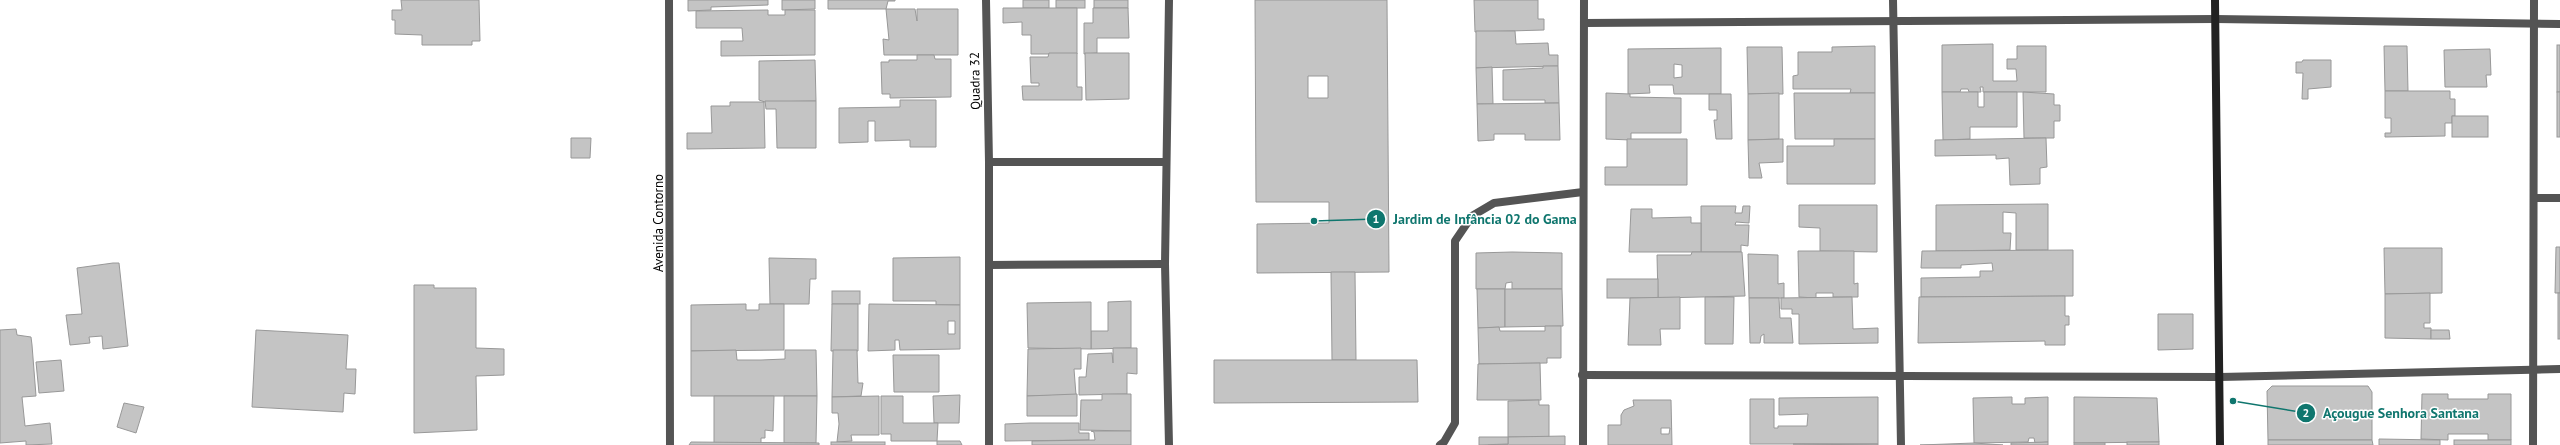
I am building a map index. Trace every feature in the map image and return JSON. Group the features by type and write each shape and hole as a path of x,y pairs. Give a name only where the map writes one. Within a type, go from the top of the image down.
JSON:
{"street":[{"name":"Avenida Contorno","path":"669,0 670,445"},
{"name":"Quadra 32","path":"986,0 989,162 988,445"},
{"path":"1169,0 1165,264 1169,445"},
{"path":"1583,445 1584,0"},
{"path":"1892,0 1901,445"},
{"path":"2215,0 2220,445"},
{"path":"2533,445 2535,198 2534,0"},
{"path":"1584,23 2215,19 2560,24"},
{"path":"989,162 1166,162"},
{"path":"1440,445 1444,442 1455,423 1455,241 1472,216 1494,203 1583,192"},
{"path":"2535,198 2560,198"},
{"path":"989,265 1165,264"},
{"path":"1582,374 1900,377 2220,377 2560,369"}],"building":[{"path":"401,0 479,0 480,41 472,41 472,45 422,45 422,35 395,34 395,20 392,20 392,10 402,10"},
{"path":"688,0 768,0 768,5 711,7 711,10 688,11"},
{"path":"782,0 815,0 815,9 782,10"},
{"path":"828,0 895,1 888,1 886,9 828,9"},
{"path":"1023,0 1049,0 1049,8 1023,8"},
{"path":"1056,0 1085,0 1085,8 1056,8"},
{"path":"1094,0 1128,0 1128,8 1094,8"},
{"path":"1255,0 1387,0 1389,272 1257,273 1257,224 1329,223 1329,202 1256,202","holes":["1308,76 1328,76 1328,98 1308,98"]},
{"path":"1474,0 1538,0 1538,19 1544,19 1544,30 1475,32"},
{"path":"1003,8 1077,8 1077,54 1031,54 1031,35 1022,35 1022,22 1003,23"},
{"path":"1093,8 1128,8 1129,38 1097,38 1097,53 1084,54 1084,23 1093,23"},
{"path":"886,9 915,9 917,21 917,9 958,9 958,55 884,55 883,39 889,40"},
{"path":"768,10 768,15 785,15 785,10 815,10 815,55 721,56 721,41 743,41 742,28 696,28 696,11"},
{"path":"1476,31 1515,31 1516,44 1548,43 1549,55 1558,55 1558,66 1476,68"},
{"path":"1993,44 1993,81 2017,81 2016,69 2007,69 2007,59 2017,59 2017,46 2046,46 2046,92 1983,92 1983,87 1980,87 1981,92 1969,92 1968,89 1961,89 1960,92 1942,92 1942,45"},
{"path":"2557,45 2560,45 2560,92 2557,92"},
{"path":"1875,46 1875,93 1850,93 1851,89 1793,89 1793,76 1798,75 1798,52 1832,52 1832,47"},
{"path":"2384,46 2407,46 2408,91 2385,91"},
{"path":"1747,47 1782,47 1783,94 1748,94"},
{"path":"1721,48 1721,94 1674,94 1673,85 1649,85 1650,93 1628,94 1628,49","holes":["1674,64 1682,65 1682,77 1674,78"]},
{"path":"2490,49 2491,75 2486,75 2487,87 2445,87 2444,50"},
{"path":"1049,53 1077,53 1077,87 1082,87 1082,100 1023,100 1022,86 1039,86 1039,83 1031,83 1030,57 1048,57"},
{"path":"1085,53 1129,53 1129,99 1086,100"},
{"path":"917,55 934,55 935,59 951,59 951,97 890,98 890,94 882,94 881,62 889,62 889,60 917,60"},
{"path":"815,60 816,101 765,102 759,100 759,61"},
{"path":"2303,60 2331,60 2331,87 2308,89 2308,99 2302,99 2303,73 2296,73 2296,62 2302,62"},
{"path":"1543,66 1558,66 1559,103 1545,103 1545,100 1503,100 1503,70 1543,68"},
{"path":"1492,67 1493,104 1477,104 1476,68"},
{"path":"2385,91 2450,91 2450,99 2455,99 2455,116 2452,116 2452,123 2445,123 2445,136 2385,137 2385,133 2391,133 2391,118 2385,118"},
{"path":"1942,92 1978,92 1978,107 1984,107 1984,92 2017,92 2017,127 1970,127 1970,139 1943,140"},
{"path":"2023,92 2054,94 2054,105 2060,105 2060,121 2054,121 2054,138 2024,138"},
{"path":"2557,92 2560,92 2560,137 2557,137"},
{"path":"1606,93 1630,94 1630,97 1681,98 1681,133 1631,133 1631,140 1606,139"},
{"path":"1779,93 1779,139 1748,140 1748,94"},
{"path":"1794,93 1875,93 1875,139 1795,139"},
{"path":"1709,94 1731,94 1732,139 1716,139 1714,120 1717,120 1717,110 1709,110"},
{"path":"900,100 936,100 936,147 910,147 910,140 875,141 875,121 868,121 868,142 839,143 839,108 900,107"},
{"path":"765,101 816,101 816,148 777,148 776,109 766,109"},
{"path":"730,102 764,102 765,148 687,149 687,133 712,133 711,106 730,106"},
{"path":"1559,103 1560,140 1525,140 1525,134 1494,134 1494,140 1478,141 1477,104"},
{"path":"2452,116 2488,116 2488,137 2452,137"},
{"path":"571,138 591,138 590,158 571,158"},
{"path":"2046,138 2047,167 2040,168 2040,184 2010,185 2009,158 1996,159 1996,155 1935,156 1935,140"},
{"path":"1627,139 1687,139 1687,185 1605,185 1605,167 1627,167"},
{"path":"1783,139 1783,162 1759,163 1762,178 1749,178 1748,140"},
{"path":"1834,139 1875,139 1875,184 1787,184 1787,146 1834,146"},
{"path":"2048,204 2048,250 2016,250 2016,213 2003,212 2003,233 2011,233 2010,250 1936,251 1936,205"},
{"path":"1799,205 1877,205 1877,252 1820,251 1820,228 1799,227"},
{"path":"1701,206 1736,206 1735,213 1742,213 1743,206 1750,206 1749,223 1736,222 1735,225 1749,225 1748,246 1741,245 1741,252 1701,252"},
{"path":"1631,209 1652,209 1652,218 1691,217 1691,223 1701,223 1701,252 1629,252"},
{"path":"2556,247 2560,247 2560,293 2555,293"},
{"path":"2384,248 2442,248 2442,293 2385,294"},
{"path":"2073,250 2073,296 1921,297 1921,278 1980,277 1980,271 1993,271 1992,263 1961,265 1961,268 1921,268 1922,251"},
{"path":"1798,251 1854,251 1854,284 1858,283 1858,297 1833,297 1833,293 1816,293 1816,298 1799,297"},
{"path":"1692,252 1742,252 1745,296 1658,298 1657,255 1691,255"},
{"path":"1476,253 1562,253 1562,289 1512,289 1512,282 1506,283 1505,289 1476,289"},
{"path":"1748,254 1778,255 1778,284 1784,283 1784,298 1749,298"},
{"path":"960,257 960,305 936,305 936,301 893,301 893,258"},
{"path":"769,258 816,259 816,279 810,279 809,304 770,304"},
{"path":"119,263 128,346 103,349 102,336 89,337 90,343 70,345 66,315 82,314 77,268"},
{"path":"1331,272 1355,272 1356,360 1332,360"},
{"path":"1607,279 1658,279 1658,298 1607,298"},
{"path":"414,285 434,285 434,288 476,288 476,348 504,349 504,375 476,376 477,430 414,433"},
{"path":"1477,289 1505,289 1505,327 1478,328"},
{"path":"1505,289 1562,289 1563,326 1505,327"},
{"path":"832,291 860,291 860,304 832,304"},
{"path":"2430,293 2430,323 2424,323 2424,328 2431,328 2431,339 2385,338 2385,294"},
{"path":"2558,293 2560,293 2560,339 2558,339"},
{"path":"2065,296 2065,316 2069,316 2069,325 2065,325 2065,345 2045,345 2045,341 1918,343 1919,297"},
{"path":"1680,297 1680,329 1660,329 1661,345 1628,345 1630,298"},
{"path":"1705,297 1734,297 1733,344 1705,344"},
{"path":"1852,297 1853,329 1878,328 1878,343 1799,344 1799,314 1792,314 1792,309 1781,309 1781,298"},
{"path":"1749,298 1779,298 1780,318 1791,318 1793,343 1764,343 1764,334 1761,336 1760,343 1750,343"},
{"path":"1131,301 1131,348 1091,349 1091,331 1108,331 1108,302"},
{"path":"1091,302 1091,349 1028,348 1027,303"},
{"path":"746,304 746,310 759,310 759,304 784,304 784,350 691,351 691,305"},
{"path":"832,304 858,304 858,351 831,351"},
{"path":"869,304 960,305 960,349 900,350 899,340 895,340 895,350 868,351","holes":["948,321 955,321 955,334 948,334"]},
{"path":"2158,314 2193,314 2193,349 2158,350"},
{"path":"1545,326 1561,326 1561,358 1547,358 1547,363 1479,364 1478,328 1499,327 1500,331 1545,331"},
{"path":"16,329 17,335 31,337 32,345 36,396 22,397 25,426 50,423 52,444 26,445 26,441 0,443 0,330"},
{"path":"256,330 348,335 346,369 356,369 355,394 344,393 343,412 252,407"},
{"path":"2431,330 2449,330 2450,339 2431,339"},
{"path":"1081,348 1081,369 1074,369 1076,395 1027,396 1028,349"},
{"path":"1113,348 1137,348 1137,374 1127,373 1127,394 1079,395 1079,377 1086,377 1088,354 1112,353 1113,363"},
{"path":"736,350 737,360 761,360 785,359 785,350 816,350 817,396 691,396 691,351"},
{"path":"833,350 857,350 858,383 863,383 861,396 832,397"},
{"path":"893,355 939,355 939,392 894,392"},
{"path":"61,360 64,391 39,393 36,362"},
{"path":"1214,360 1417,360 1418,402 1214,403"},
{"path":"1540,363 1541,400 1477,400 1478,364"},
{"path":"2272,386 2368,386 2372,392 2372,440 2268,440 2267,391"},
{"path":"1077,394 1077,416 1027,416 1027,396"},
{"path":"1102,394 1131,394 1131,431 1080,430 1081,400 1102,400"},
{"path":"2422,394 2448,394 2448,399 2488,399 2488,394 2511,394 2511,440 2488,440 2488,434 2448,434 2448,440 2421,439"},
{"path":"960,395 959,423 934,423 933,396"},
{"path":"714,396 774,396 773,431 765,430 765,438 761,438 761,443 714,443"},
{"path":"784,396 817,396 816,443 784,443"},
{"path":"879,396 879,435 851,435 852,441 837,442 839,424 838,413 832,413 832,397"},
{"path":"881,396 903,396 903,423 938,423 937,441 891,441 891,434 881,434"},
{"path":"1878,397 1878,444 1750,444 1750,399 1774,399 1774,428 1778,428 1778,426 1807,426 1808,414 1779,415 1779,398"},
{"path":"2012,397 2012,404 2025,404 2025,398 2048,397 2048,442 2035,443 2034,438 2029,438 2028,442 1974,443 1973,398"},
{"path":"2074,397 2157,398 2159,442 2074,443"},
{"path":"1539,400 1539,405 1549,405 1549,437 1508,437 1508,401"},
{"path":"1633,400 1671,400 1672,445 1608,445 1608,425 1621,425 1621,415 1624,410 1634,406","holes":["1661,428 1670,428 1669,434 1661,434"]},
{"path":"124,403 144,407 136,433 117,427"},
{"path":"1079,423 1079,433 1089,433 1089,440 1005,441 1005,424"},
{"path":"1091,431 1131,431 1131,445 1032,445 1032,441 1095,440 1094,432"},
{"path":"1565,436 1565,445 1488,445 1508,444 1508,437"},
{"path":"1479,437 1508,437 1508,444 1479,445"},
{"path":"2379,439 2440,440 2440,445 2379,445"},
{"path":"2268,440 2372,440 2373,445 2268,445"},
{"path":"2454,440 2511,440 2511,445 2454,445"},
{"path":"937,441 960,441 962,445 937,445"},
{"path":"691,442 819,443 819,445 689,445"},
{"path":"831,442 885,442 885,445 831,445"},
{"path":"2048,442 2048,445 2011,445 2011,443"},
{"path":"2127,442 2159,442 2159,445 2127,445"},
{"path":"1974,443 2003,445 1920,445"},
{"path":"2074,443 2105,443 2105,445 2074,445"},
{"path":"1793,444 1878,444 1878,445"}],"place":[{"name":"Jardim de Infância 02 do Gama","path":"1314,221"},
{"name":"Açougue Senhora Santana","path":"2233,401"}]}
